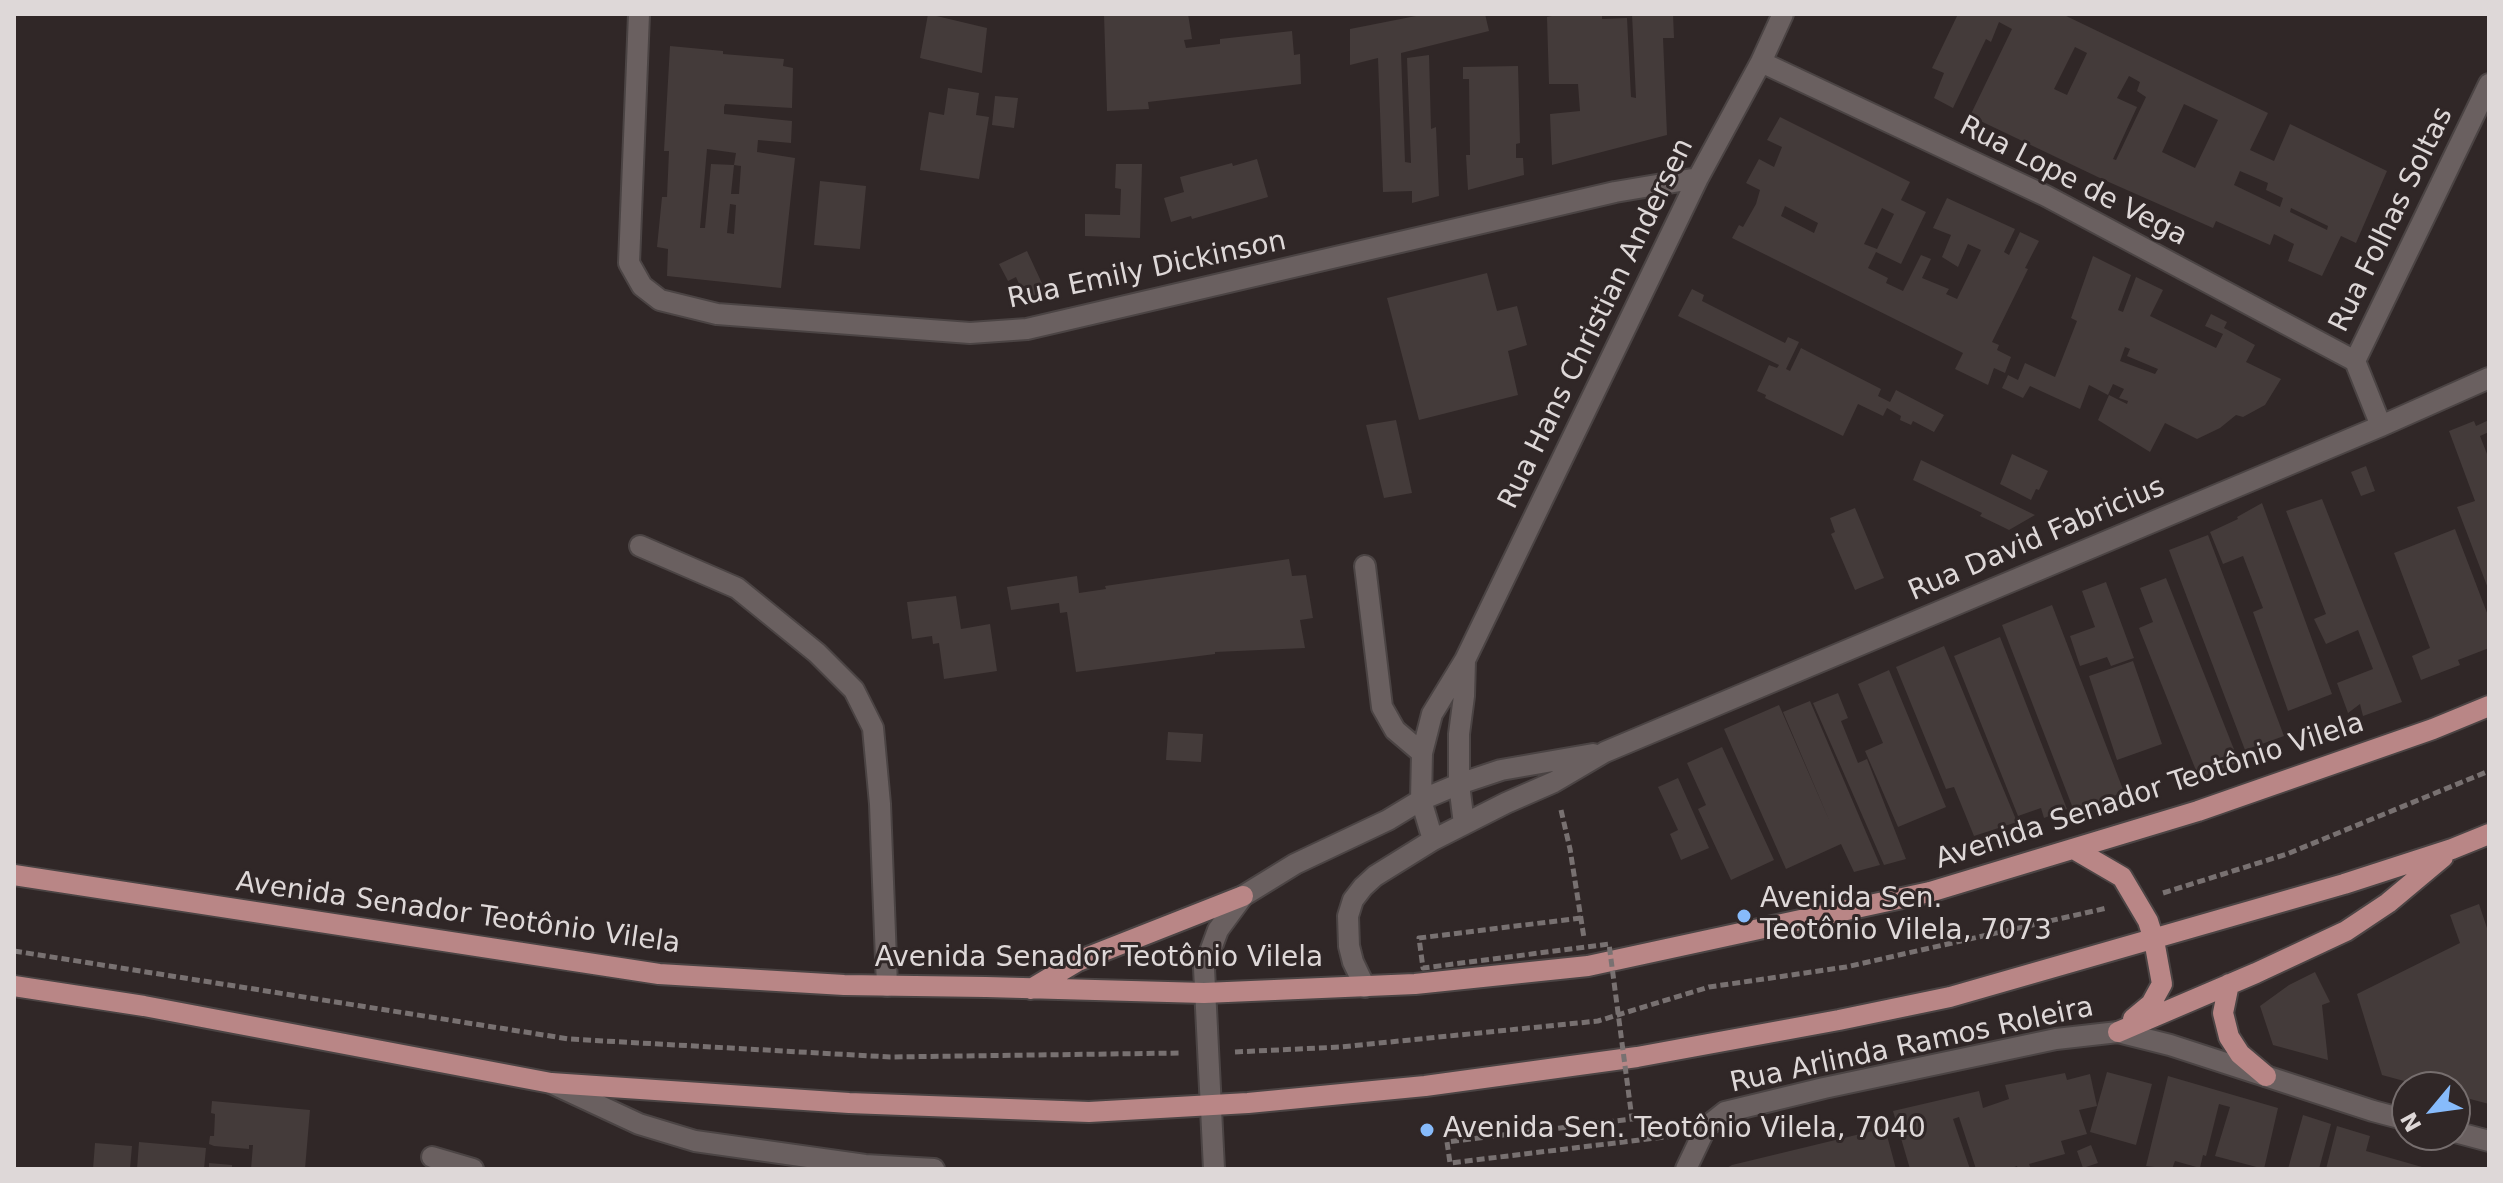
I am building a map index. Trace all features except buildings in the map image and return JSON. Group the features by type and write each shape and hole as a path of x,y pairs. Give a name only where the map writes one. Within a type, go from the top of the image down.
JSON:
{"main road":[{"name":"Avenida Senador Teotônio Vilela","path":"14,875 659,974 844,985 1204,993 1415,984 1588,966 1930,892 2198,811 2433,729 2489,706"},
{"path":"14,986 144,1006 551,1083 849,1103 1074,1111 1209,1105 1352,1094 1535,1073 1637,1057 1950,997 2344,884 2489,834"},
{"path":"2074,849 2122,877 2148,921 2154,940 2162,984 2151,1004 2118,1032"},
{"path":"2118,1032 2346,931 2388,903 2452,849"},
{"path":"1031,989 1078,961 1243,896"},
{"path":"2229,984 2223,1013 2229,1037 2240,1054 2266,1076"}],"street":[{"name":"Rua Emily Dickinson","path":"639,14 629,263 642,286 660,300 717,314 970,333 1027,329 1615,192 1698,178"},
{"name":"Rua Hans Christian Andersen","path":"1433,840 1421,800 1422,753 1432,714 1465,660 1698,178 1761,62 1783,14"},
{"name":"Rua Lope de Vega","path":"1761,62 2046,196 2355,361"},
{"name":"Rua Folhas Soltas","path":"2381,426 2355,361 2489,84"},
{"name":"Rua David Fabricius","path":"1365,987 1349,946 1348,916 1353,900 1375,876 1433,840 1554,782 1605,752 2489,378"},
{"path":"640,546 737,588 817,653 854,690 873,728 880,804 887,986"},
{"path":"1365,566 1382,707 1395,730 1422,753"},
{"name":"Rua Hans Christian Andersen","path":"1464,824 1459,784 1459,734 1465,660"},
{"name":"Rua David Fabricius","path":"1214,1169 1204,968 1218,930 1243,896 1295,864 1388,820 1421,800 1484,774 1525,764 1605,752"},
{"name":"Rua Arlinda Ramos Roleira","path":"1686,1169 1706,1127 1725,1112 2056,1039 2118,1032 2170,1045 2391,1115"},
{"path":"551,1083 639,1124 695,1141 865,1167 934,1169"},
{"path":"432,1157 473,1169"}],"path":[{"path":"1554,782 1570,849 1581,918 1419,938 1423,968 1609,944 1632,1119 1447,1142 1450,1163 1673,1136"}],"place":[{"name":"Avenida Sen. Teotônio Vilela, 7073","path":"1744,916"},
{"name":"Avenida Sen. Teotônio Vilela, 7040","path":"1427,1130"}]}
